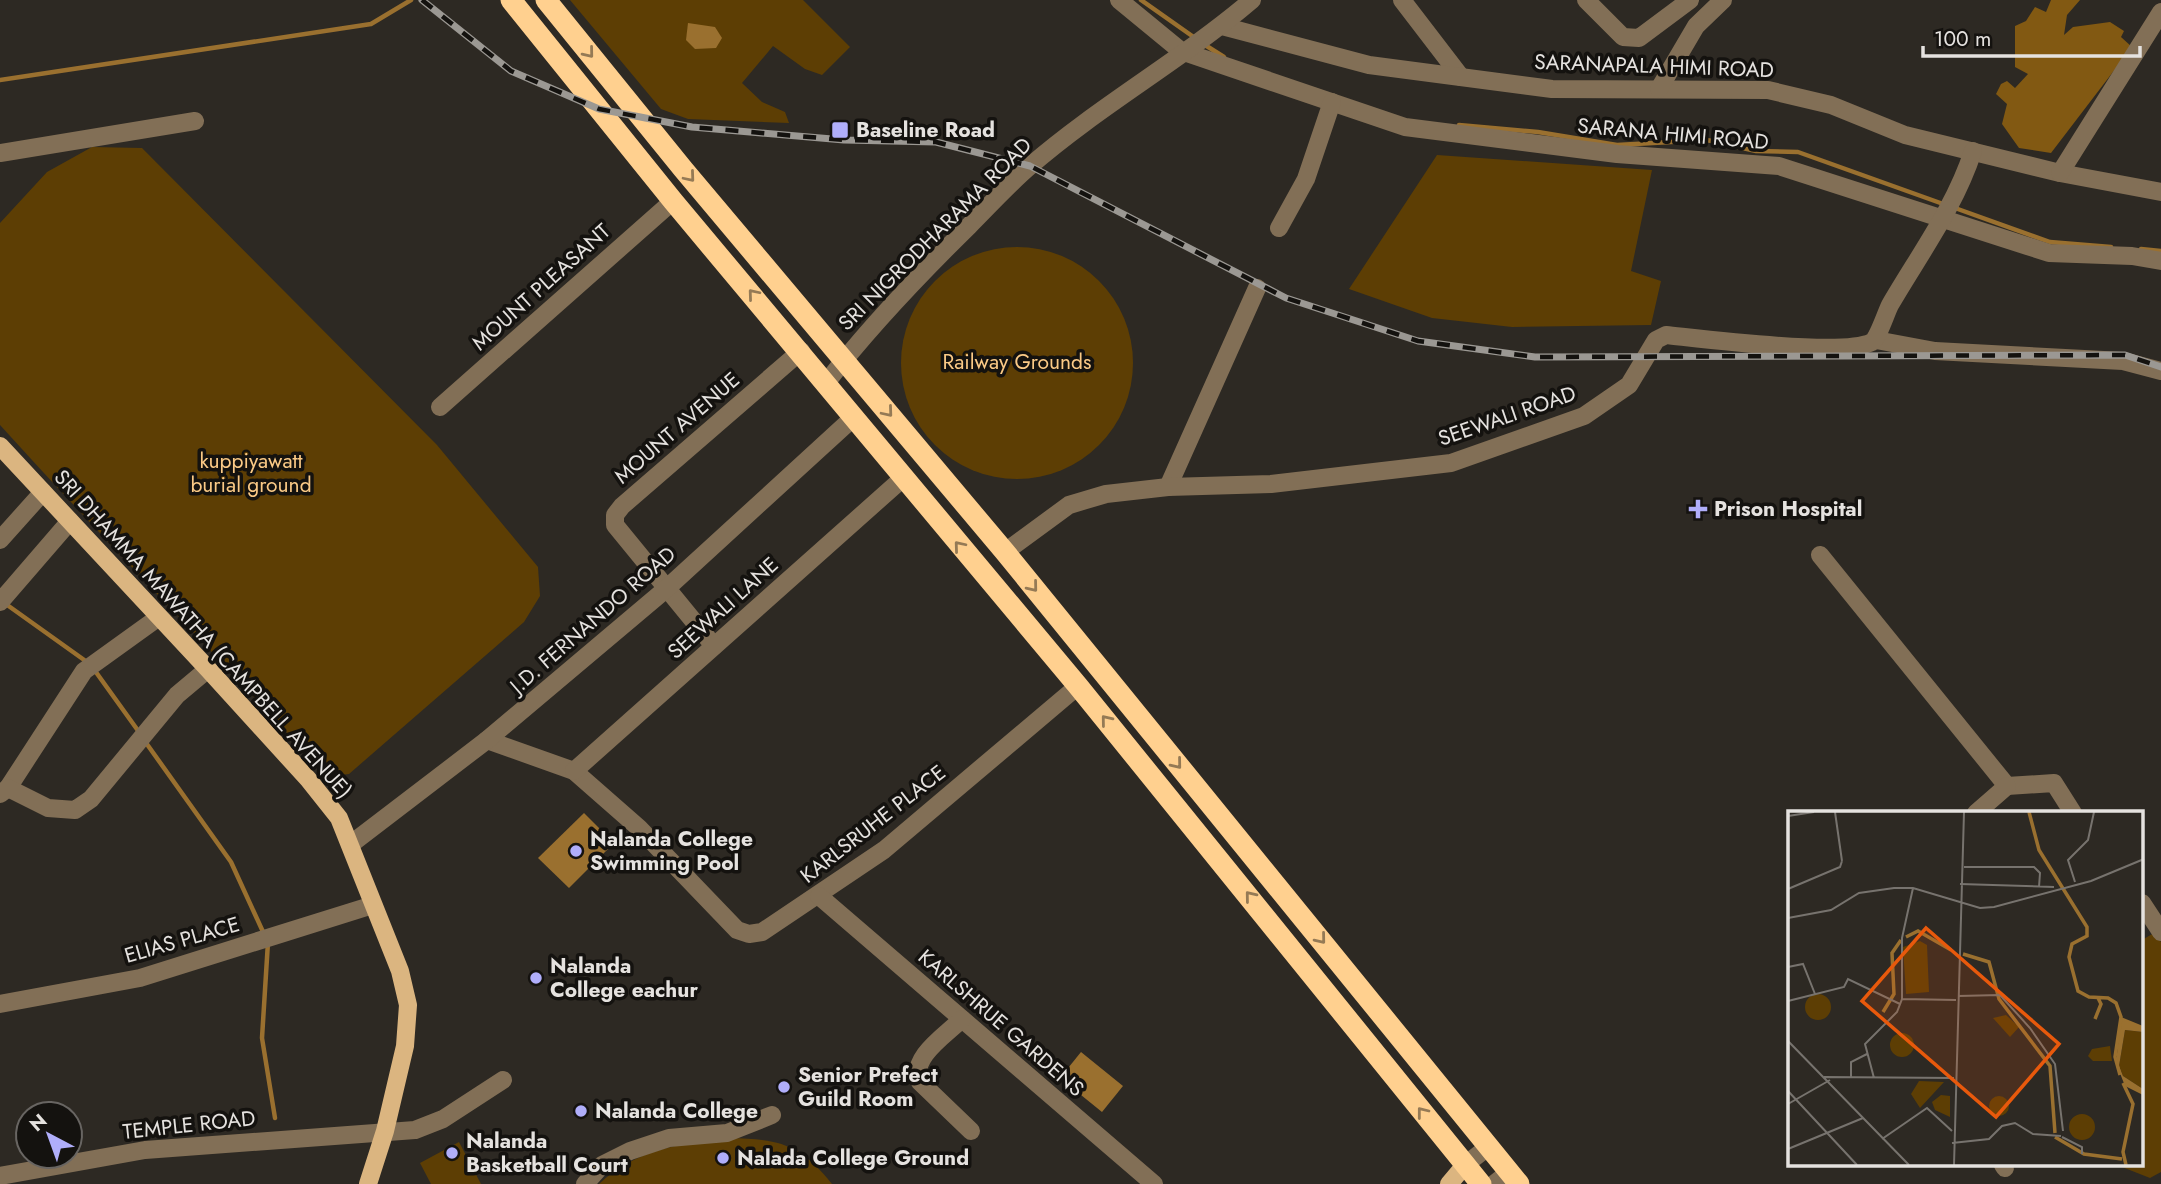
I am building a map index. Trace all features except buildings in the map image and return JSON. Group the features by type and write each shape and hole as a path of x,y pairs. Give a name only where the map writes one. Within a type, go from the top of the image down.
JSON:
{"highway":[{"path":"511,0 673,201 801,351 902,479 1078,685 1481,1184"},
{"path":"545,0 683,169 1005,552 1488,1147 1507,1180"}],"main road":[{"name":"SRI DHAMMA MAWATHA (CAMPBELL AVENUE)","path":"0,446 308,779 338,818 351,844 400,971 408,1005 405,1046 385,1131 368,1184"},
{"path":"1449,1184 1465,1165"}],"street":[{"path":"1119,0 1186,48"},
{"name":"SRI NIGRODHARAMA ROAD","path":"826,383 902,292 1030,166 1251,0"},
{"path":"1402,0 1461,78"},
{"path":"1587,0 1623,37 1640,38 1690,0"},
{"path":"1659,89 1696,26 1723,0"},
{"path":"2060,173 2161,12"},
{"name":"SARANAPALA HIMI ROAD","path":"1217,28 1369,65 1552,89 1768,90 1830,105 1905,135 2060,173 2161,191"},
{"name":"SARANA HIMI ROAD","path":"1186,48 1405,127 1617,154 1779,166 1946,211 2049,253 2133,256 2161,261"},
{"path":"1279,228 1306,178 1332,102"},
{"path":"0,153 195,121"},
{"path":"1973,151 1963,184 1889,307 1876,340 1935,351 2123,361 2161,371"},
{"name":"MOUNT PLEASANT","path":"440,407 673,201"},
{"path":"1168,487 1257,288"},
{"name":"SEEWALI ROAD","path":"1005,552 1069,505 1106,494 1168,487 1271,484 1451,463 1584,416 1629,385 1656,340 1666,335 1754,345 1838,347 1861,345 1876,340"},
{"name":"MOUNT AVENUE","path":"714,646 615,525 615,515 622,506 801,351"},
{"name":"J.D. FERNANDO ROAD","path":"351,844 487,740 666,589 854,417"},
{"name":"SEEWALI LANE","path":"574,771 902,479"},
{"path":"0,540 43,492"},
{"path":"3,599 70,521"},
{"path":"1820,555 2007,786"},
{"path":"159,617 90,666 4,791 48,808 75,810 91,799 177,695 208,669"},
{"name":"KARLSRUHE PLACE","path":"487,740 574,771 639,828 737,930 749,934 762,932 884,850 1078,685"},
{"path":"1978,811 2007,786 2054,783 2072,811"},
{"name":"KARLSHRUE GARDENS","path":"819,896 1154,1184"},
{"name":"ELIAS PLACE","path":"0,1004 140,978 373,905"},
{"path":"2144,906 2161,932"},
{"path":"962,1019 919,1062 916,1074 920,1082 971,1131"},
{"name":"TEMPLE ROAD","path":"0,1176 145,1150 415,1130 443,1119 502,1080"},
{"path":"585,1184 602,1166 630,1151 669,1138 727,1133 772,1115"},
{"path":"1465,1165 1488,1147"}],"green space":[{"path":"570,0 803,0 850,47 822,75 805,69 773,46 742,83 762,102 785,112 789,123 688,119 661,109"},
{"name":"kuppiyawatt burial ground","path":"92,147 142,148 437,445 538,567 540,596 524,622 349,774 327,777 0,425 0,223 47,172"},
{"path":"1437,155 1652,170 1631,271 1661,281 1651,325 1512,327 1432,318 1349,289"},
{"name":"Railway Grounds","path":"1017,247 1040,249 1072,261 1091,273 1107,289 1128,329 1133,363 1131,386 1119,418 1107,437 1091,453 1051,474 1017,479 994,477 962,465 943,453 927,437 906,397 901,363 903,340 915,308 927,289 943,273 983,252"},
{"path":"2154,933 2161,942 2161,1172 2150,1178 2120,1166 2144,1166 2144,939"},
{"name":"Nalada College Ground","path":"728,1138 761,1140 787,1146 809,1160 832,1184 599,1184 627,1163 659,1150"},
{"name":"Nalanda Basketball Court","path":"459,1142 481,1184 431,1184 420,1163"}],"shaded area":[{"path":"2051,0 2080,0 2067,15 2064,35 2073,27 2110,22 2124,31 2121,37 2132,47 2051,153 2019,148 2002,124 2007,104 1996,94 2001,84 2007,81 2015,88 2028,74 2015,67 2015,26 2026,21 2035,7 2046,12"},
{"path":"688,23 715,27 722,38 716,48 695,49 686,40"},
{"name":"Nalanda College Swimming Pool","path":"584,813 614,843 569,888 538,858"},
{"path":"1081,1052 1123,1086 1102,1112 1060,1078"}],"waterway":[{"path":"0,80 371,24 411,0"},
{"path":"1141,0 1195,38"},
{"path":"1205,45 1224,57"},
{"path":"1459,125 1538,132 1617,145 1707,140 1756,151 1798,152 1946,205"},
{"path":"1955,208 2050,242 2111,247"},
{"path":"2141,249 2161,251"},
{"path":"3,602 87,662"},
{"path":"93,668 139,732"},
{"path":"144,740 231,862 264,934"},
{"path":"268,942 262,1038 275,1118"}],"railway":[{"path":"422,0 511,71 599,109 692,127 844,140 936,142 1030,166 1286,298 1418,341 1535,357 2125,355 2161,367"}],"place":[{"name":"Baseline Road","path":"840,130"},
{"name":"Prison Hospital","path":"1698,509"},
{"name":"Nalanda College Swimming Pool","path":"576,851"},
{"name":"Nalanda College eachur","path":"536,978"},
{"name":"Senior Prefect Guild Room","path":"784,1087"},
{"name":"Nalanda College","path":"581,1111"},
{"name":"Nalanda Basketball Court","path":"452,1153"},
{"name":"Nalada College Ground","path":"723,1158"}]}
